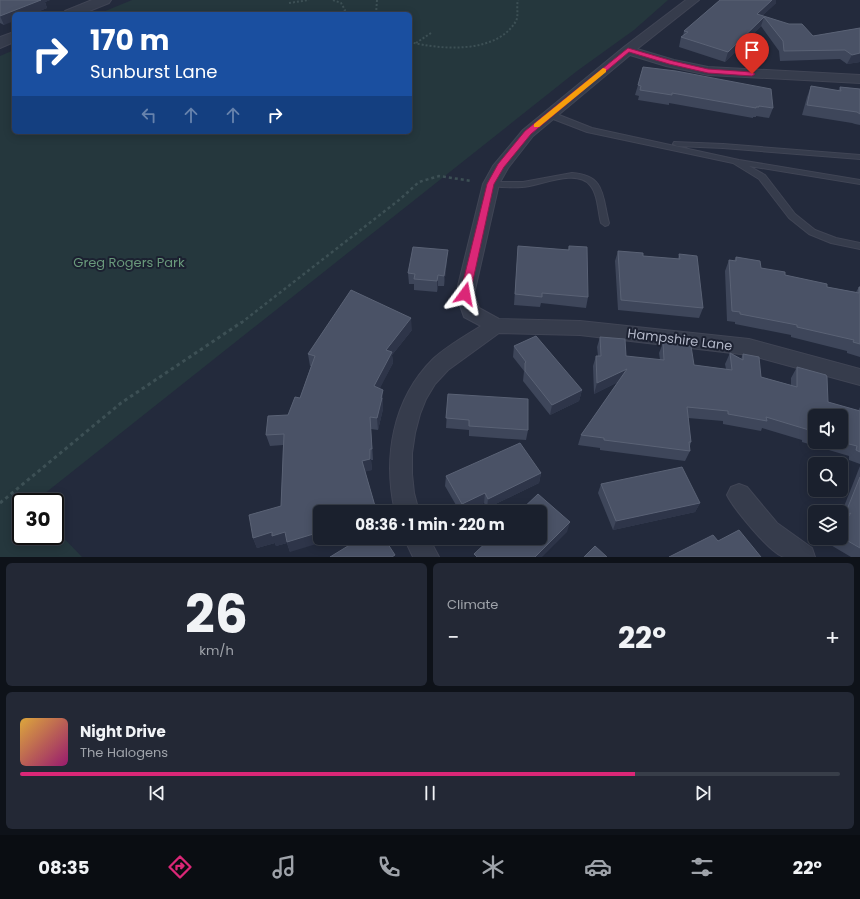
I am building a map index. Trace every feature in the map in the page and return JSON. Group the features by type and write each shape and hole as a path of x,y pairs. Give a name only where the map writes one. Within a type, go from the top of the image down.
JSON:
{"street":[{"path":"406,505 400,477 400,454 405,426 418,395 428,379 441,364 496,326 471,312 465,294 490,184 501,166 528,133 628,50 694,0"},
{"path":"74,12 98,1"},
{"path":"0,43 12,38"},
{"path":"628,50 671,63 708,71 860,79"},
{"name":"Hampshire Lane","path":"496,326 580,328 749,347 860,377"},
{"path":"739,495 769,531 802,557"},
{"path":"420,545 427,557"}],"lane":[{"path":"551,114 590,130 735,160 860,182"},
{"path":"652,143 723,146 860,157"},
{"path":"735,160 762,177 792,216 812,232 834,241 860,246"},
{"path":"490,184 526,185 559,176 575,175 587,178 594,184 605,223"}],"path":[{"path":"289,3 309,0"},
{"path":"333,0 341,3 345,10 344,12"},
{"path":"376,12 377,0"},
{"path":"412,43 451,48 471,46 488,41 508,31 516,21 518,0"},
{"path":"416,44 431,33"},
{"path":"0,503 121,403 250,317 399,200 419,182 439,176 490,184"}],"green space":[{"name":"Greg Rogers Park","path":"132,0 668,0 634,30 577,71 45,493 12,493 12,545 64,545 64,538 82,557 0,557 0,56 12,51 12,134 412,134 412,12 103,12"}],"building":[{"path":"0,0 41,0 0,16"},
{"path":"720,0 772,0 757,14 789,24 802,24 813,36 860,28 860,53 852,55 845,50 784,51 783,41 764,17 728,52 681,37 688,32 684,31"},
{"path":"643,67 676,71 771,89 773,108 759,106 756,108 672,93 672,95 640,90 641,86 638,85"},
{"path":"811,86 841,91 840,87 860,89 860,114 857,112 807,105"},
{"path":"518,246 569,250 569,246 587,247 588,297 542,293 542,297 515,294"},
{"path":"413,247 448,250 444,276 438,275 437,281 414,279 415,274 408,273"},
{"path":"618,251 643,253 643,256 680,259 679,254 697,256 703,308 621,300"},
{"path":"736,257 760,261 761,268 785,272 785,275 827,284 827,287 859,293 860,287 860,344 853,342 854,340 797,327 797,325 740,314 740,312 732,311 729,260 736,261"},
{"path":"351,290 411,318 386,350 392,352 374,386 383,390 382,398 377,418 370,417 372,449 370,449 370,459 362,461 375,505 313,505 313,534 287,542 285,532 272,536 272,532 253,538 249,515 281,506 284,434 266,435 268,416 288,415 295,397 300,398 315,356 308,354"},
{"path":"536,336 582,390 552,405 525,371 526,362 514,346"},
{"path":"600,337 625,339 626,356 664,360 663,343 691,346 694,365 732,370 730,353 743,360 743,354 759,357 761,377 797,387 797,367 826,375 828,402 860,411 860,452 856,450 857,446 848,444 848,409 808,409 808,430 766,417 767,421 728,414 728,411 687,407 691,442 689,442 690,451 604,440 604,438 581,435 627,369 597,383 596,356 601,356"},
{"path":"448,394 528,399 528,430 469,426 469,420 446,418"},
{"path":"520,443 541,473 488,499 485,493 462,504 446,476"},
{"path":"682,467 700,503 616,521 601,484"},
{"path":"860,477 860,548 848,541 848,517 851,513 848,515 848,507"},
{"path":"538,494 570,522 547,545 547,505 526,505"},
{"path":"739,530 761,557 669,557 713,535 718,541"},
{"path":"350,545 389,545 395,555 392,557 330,557"},
{"path":"484,545 547,545 535,557 477,557 474,554"},
{"path":"595,546 607,557 584,557"}],"slow traffic":[{"path":"537,126 603,70"}],"route":[{"path":"465,294 490,184 501,166 528,133 628,50 671,63 708,71 752,74"}]}
